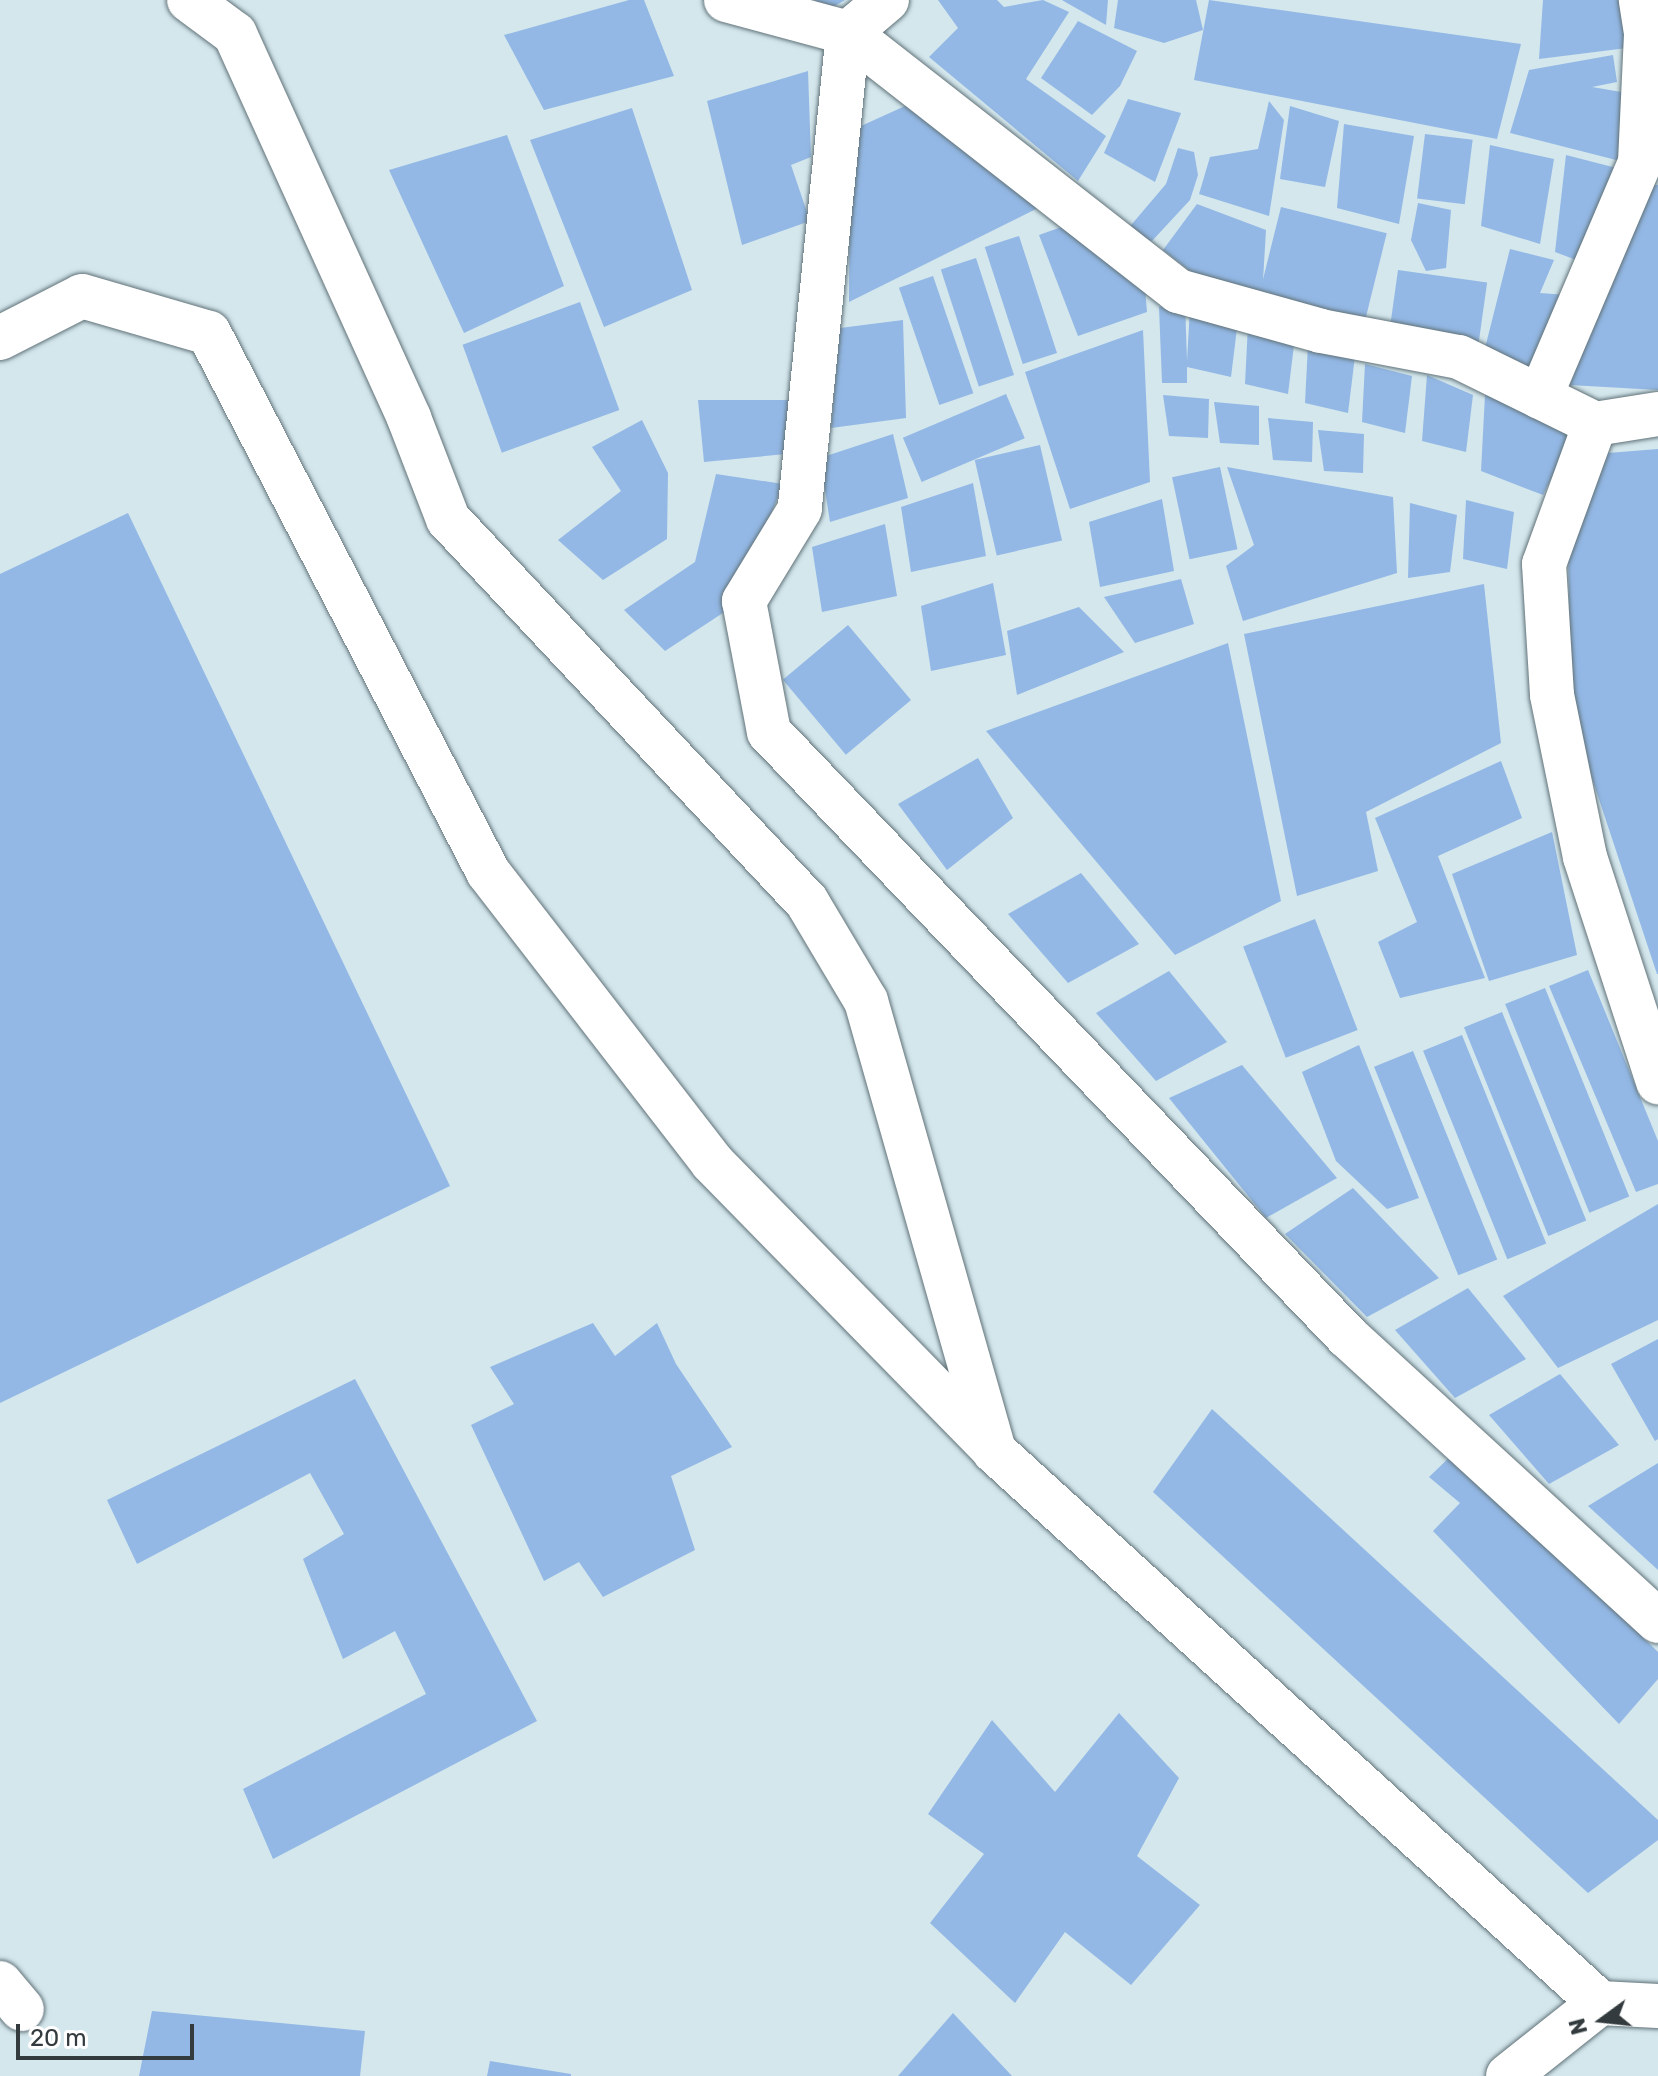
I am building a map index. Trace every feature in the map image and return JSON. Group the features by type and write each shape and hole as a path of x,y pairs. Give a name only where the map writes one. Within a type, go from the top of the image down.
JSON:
{"street":[{"path":"189,0 235,34 409,418 448,519 807,902 866,1001 994,1451"},
{"path":"726,0 848,33 1178,291 1321,331 1459,357 1595,424 1658,414"},
{"path":"887,0 848,33 800,509 744,601 769,732 1347,1336 1658,1621"},
{"path":"1540,397 1640,162 1646,33 1641,0"},
{"path":"0,338 82,296 209,333 488,872 712,1162 994,1451 1600,2003"},
{"path":"1595,424 1544,564 1552,695 1585,857 1658,1082"},
{"path":"1508,2076 1600,2003 1657,2002"}],"building":[{"path":"629,0 644,0 674,76 544,110 504,35"},
{"path":"815,0 845,0 821,14"},
{"path":"938,0 997,0 1004,7 1043,0 1069,12 1026,79 1106,136 1078,181 929,57 958,28"},
{"path":"1062,0 1108,0 1106,25 1067,3"},
{"path":"1118,0 1196,0 1203,30 1164,43 1114,28"},
{"path":"1209,0 1521,44 1497,139 1194,80"},
{"path":"1543,0 1634,0 1635,47 1539,59"},
{"path":"1078,21 1137,51 1120,86 1092,115 1041,78"},
{"path":"1613,55 1617,82 1592,87 1639,95 1624,162 1510,133 1529,70"},
{"path":"808,71 811,157 791,165 810,221 742,245 707,101"},
{"path":"1128,99 1181,113 1155,182 1104,153"},
{"path":"916,101 1040,207 849,302 850,131"},
{"path":"1269,101 1284,120 1269,216 1199,194 1210,157 1258,149"},
{"path":"1290,106 1339,121 1325,187 1280,179"},
{"path":"632,108 692,290 604,327 530,140"},
{"path":"1344,124 1414,136 1399,224 1337,208"},
{"path":"1425,134 1473,140 1465,204 1417,199"},
{"path":"507,135 564,286 464,333 389,170"},
{"path":"1490,145 1554,159 1540,244 1481,226"},
{"path":"1178,148 1194,152 1198,175 1190,200 1152,241 1126,231 1166,184"},
{"path":"1566,155 1632,172 1587,264 1555,252"},
{"path":"1639,184 1658,185 1658,390 1570,385"},
{"path":"1418,203 1451,210 1446,268 1426,271 1411,240"},
{"path":"1197,204 1266,230 1262,297 1204,282 1163,250"},
{"path":"1281,207 1387,233 1361,336 1255,310"},
{"path":"1067,225 1144,276 1147,312 1078,336 1039,235"},
{"path":"1019,236 1057,353 1023,364 985,247"},
{"path":"1510,249 1554,260 1540,293 1580,296 1543,373 1483,356"},
{"path":"976,258 1014,375 979,386 941,269"},
{"path":"1398,270 1487,283 1478,345 1389,332"},
{"path":"933,276 973,393 939,405 899,288"},
{"path":"580,302 619,410 502,453 463,345"},
{"path":"1185,303 1187,361 1190,308 1238,320 1231,377 1187,367 1187,383 1162,383 1159,307"},
{"path":"903,320 906,418 831,428 840,328"},
{"path":"1248,325 1295,337 1288,394 1245,384"},
{"path":"1143,330 1150,482 1070,509 1025,372"},
{"path":"1308,344 1355,356 1348,413 1305,403"},
{"path":"1365,364 1412,376 1405,433 1362,422"},
{"path":"1427,375 1473,395 1466,452 1422,441"},
{"path":"1006,394 1025,438 922,482 903,438"},
{"path":"1163,395 1209,399 1208,438 1169,436"},
{"path":"1485,395 1576,429 1543,495 1481,471"},
{"path":"698,400 792,400 786,454 704,462"},
{"path":"1214,402 1259,406 1259,445 1220,443"},
{"path":"1268,418 1313,422 1312,462 1273,460"},
{"path":"642,420 668,473 667,539 603,580 558,540 621,491 592,447"},
{"path":"1318,430 1364,434 1363,473 1324,471"},
{"path":"893,434 908,498 830,522 820,458"},
{"path":"1040,445 1062,540 997,556 975,460"},
{"path":"1658,449 1657,974 1571,715 1568,547 1608,453"},
{"path":"1220,467 1237,549 1190,559 1172,477"},
{"path":"1227,467 1393,497 1397,573 1243,621 1226,566 1254,545"},
{"path":"716,474 783,484 735,605 665,651 624,610 695,562"},
{"path":"973,483 986,556 911,572 901,507"},
{"path":"1162,499 1174,571 1100,587 1089,522"},
{"path":"1466,500 1514,512 1507,569 1463,559"},
{"path":"1410,503 1457,515 1450,572 1408,578"},
{"path":"128,513 450,1186 0,1403 0,574"},
{"path":"885,524 897,596 822,612 812,547"},
{"path":"1181,579 1194,624 1135,643 1104,597"},
{"path":"993,583 1006,655 931,671 921,606"},
{"path":"1484,584 1501,743 1366,812 1378,871 1297,896 1244,634"},
{"path":"1079,607 1124,652 1017,695 1007,631"},
{"path":"848,625 911,700 846,755 783,680"},
{"path":"1228,643 1281,901 1175,955 986,731"},
{"path":"978,758 1013,818 947,870 898,804"},
{"path":"1501,761 1522,818 1438,856 1485,978 1400,998 1378,942 1417,922 1375,818"},
{"path":"1552,832 1577,955 1489,981 1452,874"},
{"path":"1081,873 1139,944 1068,983 1008,914"},
{"path":"1315,919 1358,1030 1286,1058 1243,947"},
{"path":"1588,970 1658,1141 1658,1184 1636,1192 1549,986"},
{"path":"1169,971 1227,1042 1156,1081 1096,1013"},
{"path":"1545,988 1629,1197 1589,1213 1505,1004"},
{"path":"1502,1012 1586,1221 1548,1236 1464,1027"},
{"path":"1462,1035 1546,1244 1507,1259 1423,1051"},
{"path":"1359,1045 1419,1198 1387,1209 1336,1161 1302,1072"},
{"path":"1413,1051 1497,1260 1458,1275 1374,1067"},
{"path":"1242,1065 1337,1178 1266,1218 1169,1098"},
{"path":"1353,1188 1439,1278 1367,1317 1285,1234"},
{"path":"1658,1204 1658,1320 1558,1368 1503,1296"},
{"path":"1468,1288 1526,1359 1455,1398 1395,1330"},
{"path":"593,1323 615,1356 657,1323 676,1364 732,1447 671,1476 695,1550 603,1597 579,1562 544,1581 471,1425 514,1404 490,1367"},
{"path":"1658,1339 1658,1439 1655,1441 1611,1364"},
{"path":"1560,1374 1619,1445 1549,1484 1489,1415"},
{"path":"355,1379 537,1721 273,1859 243,1789 426,1694 395,1631 343,1659 303,1559 344,1534 310,1473 137,1564 107,1500"},
{"path":"1212,1409 1658,1820 1658,1840 1588,1893 1153,1492"},
{"path":"1455,1452 1658,1652 1658,1679 1619,1724 1433,1531 1460,1503 1429,1477"},
{"path":"1658,1463 1658,1570 1588,1506"},
{"path":"1119,1713 1179,1778 1137,1856 1200,1905 1131,1985 1065,1932 1015,2003 930,1923 984,1854 928,1814 992,1720 1055,1792"},
{"path":"152,2011 365,2031 360,2076 139,2076"},
{"path":"953,2013 1012,2076 898,2076"},
{"path":"490,2061 571,2074 571,2076 487,2076"}]}
